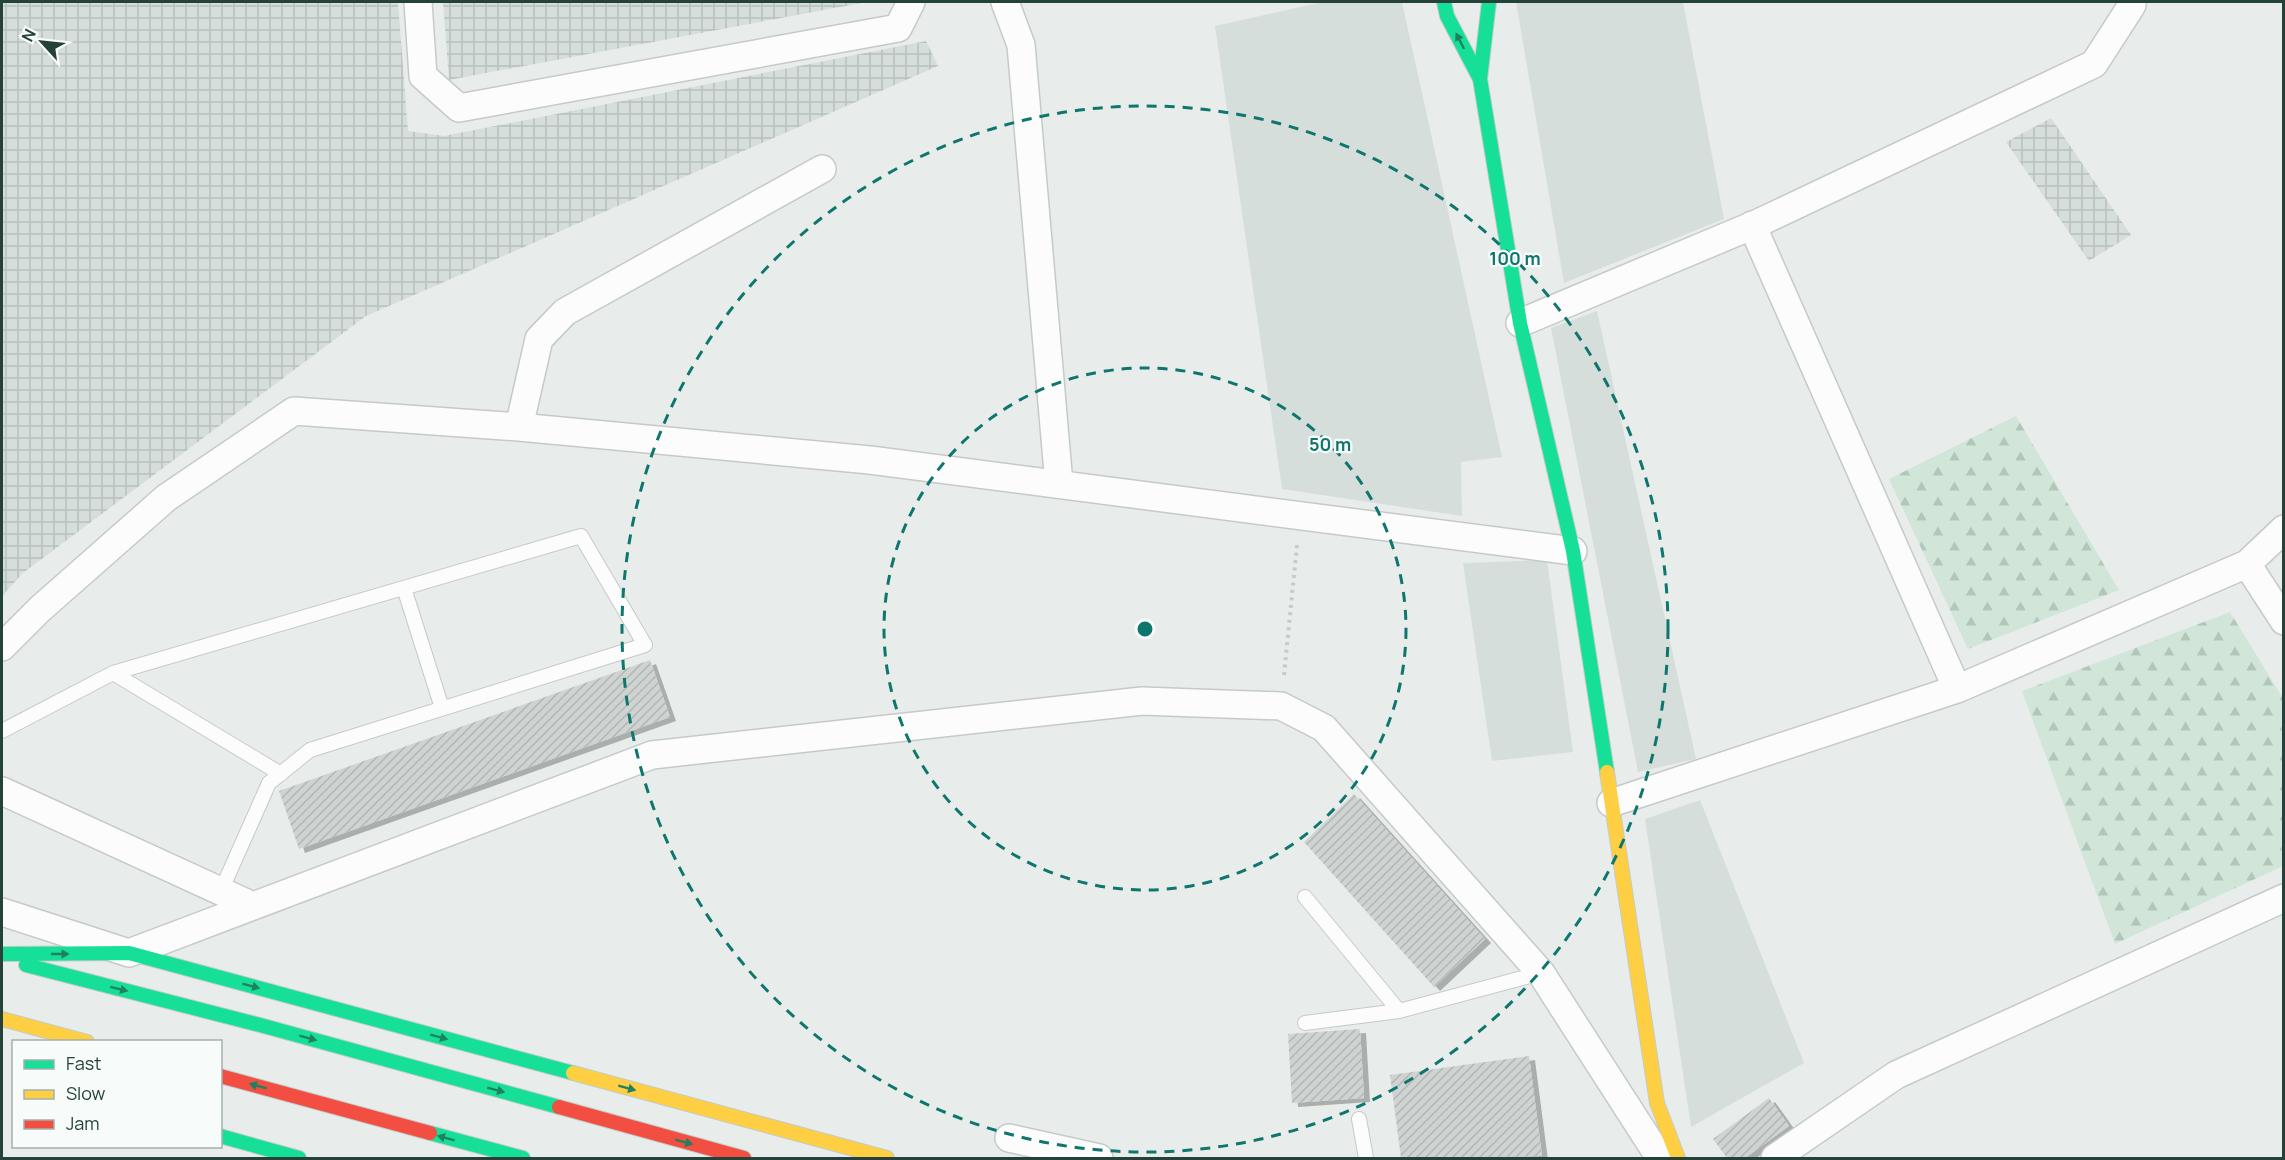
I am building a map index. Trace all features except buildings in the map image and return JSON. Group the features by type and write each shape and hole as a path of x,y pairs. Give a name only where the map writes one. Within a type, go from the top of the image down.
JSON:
{"main road":[{"path":"1444,2 1447,16 1480,79"},
{"path":"1489,2 1480,79 1520,323 1573,551 1657,1103 1677,1158"},
{"path":"2,954 129,953 887,1158"},
{"path":"2,959 260,1025 744,1158"},
{"path":"2,1019 83,1040"},
{"path":"2,1025 14,1036"},
{"path":"222,1077 523,1158"},
{"path":"222,1137 299,1158"}],"street":[{"path":"418,2 423,76 459,108 898,27 911,2"},
{"path":"1005,2 1021,45 1059,484"},
{"path":"1520,323 1752,225 2094,64 2132,2"},
{"path":"519,427 539,339 565,312 822,169"},
{"path":"1752,225 1957,689"},
{"path":"2,647 40,609 166,498 294,411 519,427 870,460 1573,551"},
{"path":"1611,803 1957,689 2247,564 2283,529"},
{"path":"2247,564 2283,621"},
{"path":"2,912 129,953 652,755 1142,701 1281,706 1324,728 1541,973 1660,1158"},
{"path":"2,791 253,906"},
{"path":"1775,1158 1896,1075 2283,898"},
{"path":"1009,1138 1099,1158"}],"lane":[{"path":"2,731 113,673 581,536 645,645 310,750 269,783 221,891"},
{"path":"404,588 442,708"},
{"path":"113,673 281,774"},
{"path":"1305,897 1399,1011"},
{"path":"1305,1023 1399,1011 1541,973"},
{"path":"1359,1119 1366,1158"}],"path":[{"path":"1281,706 1300,515"}],"shaded area":[{"path":"2,2 398,2 408,131 444,136 926,41 938,66 366,316 23,573 2,596"},
{"path":"443,2 867,2 449,80"},
{"path":"1322,2 1402,2 1502,457 1461,462 1462,516 1282,489 1215,26"},
{"path":"1516,2 1683,2 1724,219 1564,283"},
{"path":"2051,118 2131,235 2089,261 2006,142"},
{"path":"1597,311 1696,759 1638,772 1551,328"},
{"path":"1547,560 1573,752 1492,761 1463,563"},
{"path":"1700,800 1804,1063 1691,1127 1645,819"}],"green space":[{"path":"2016,416 2119,590 1968,649 1889,479"},
{"path":"2230,612 2283,698 2283,866 2115,944 2022,691"}],"traffic: fast":[{"path":"1444,2 1447,16 1480,79"},
{"path":"1489,2 1480,79 1520,323 1573,551 1607,772"},
{"path":"2,954 129,953 573,1073"},
{"path":"26,965 260,1025 559,1107"},
{"path":"430,1133 523,1158"},
{"path":"222,1137 299,1158"}],"traffic: slow":[{"path":"1607,772 1657,1103 1678,1158"},
{"path":"2,1019 80,1040"},
{"path":"573,1073 887,1158"}],"traffic: jam":[{"path":"222,1077 430,1133"},
{"path":"559,1107 744,1158"}]}
